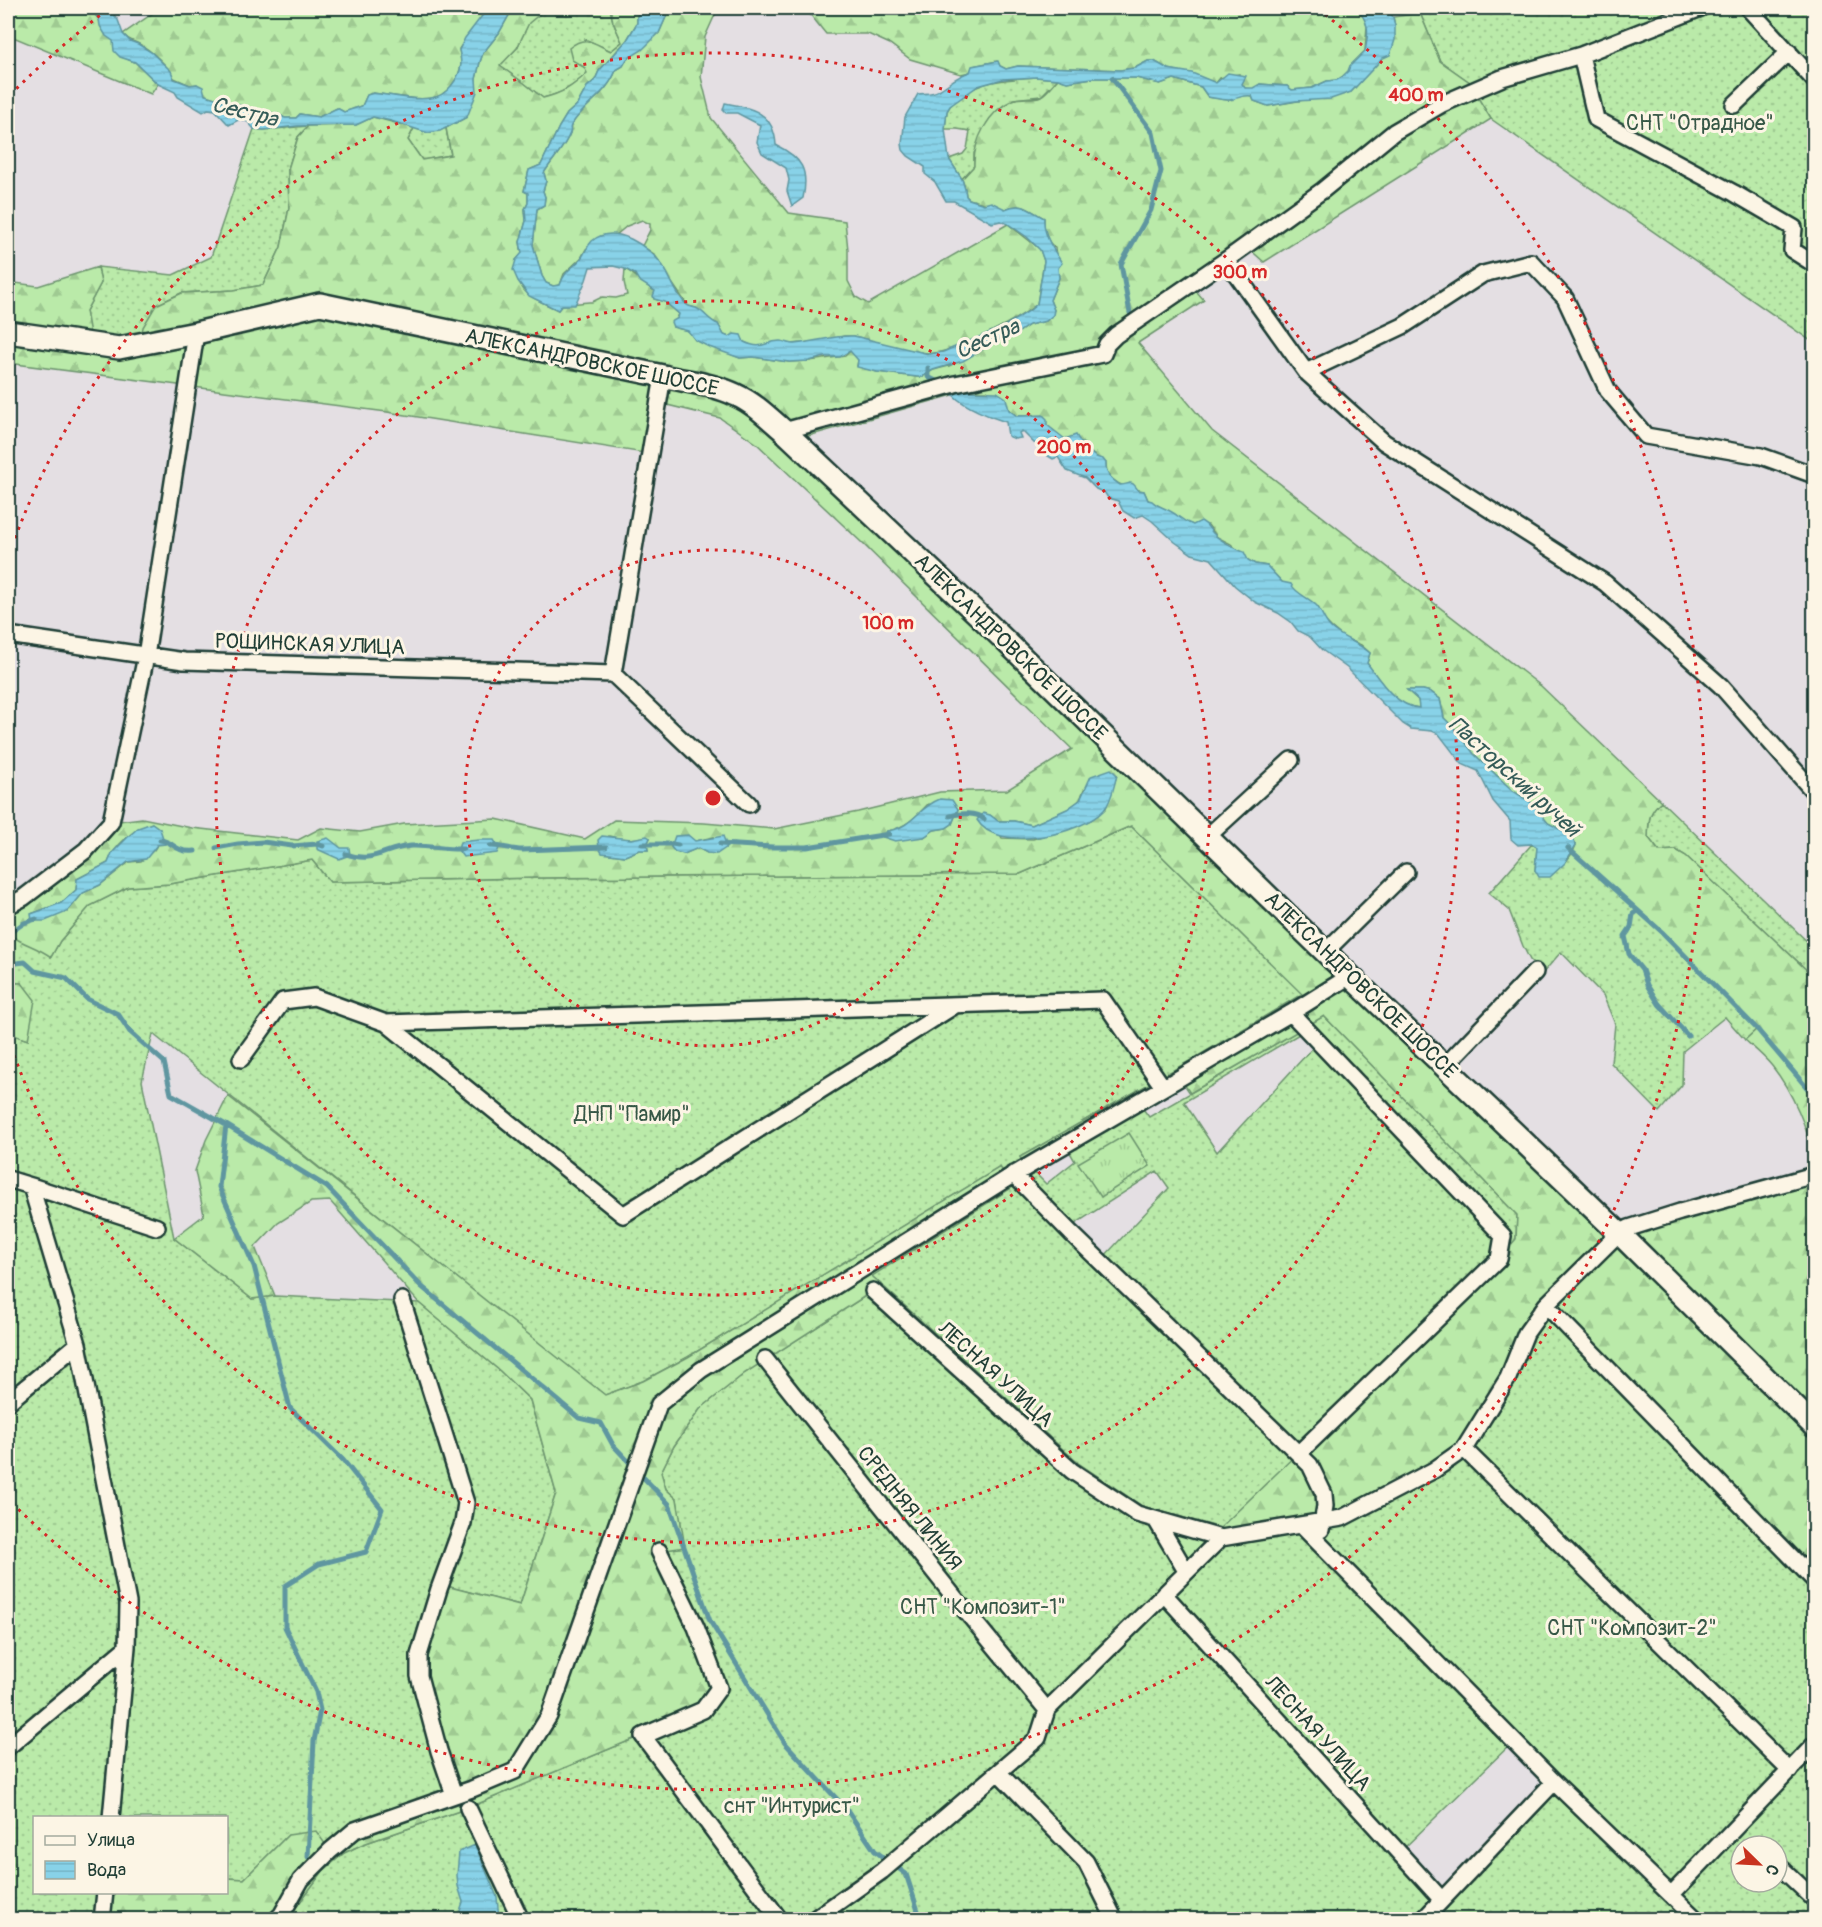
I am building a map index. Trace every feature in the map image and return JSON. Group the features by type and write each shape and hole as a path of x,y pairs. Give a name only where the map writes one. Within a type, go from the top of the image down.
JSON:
{"street":[{"path":"784,431 948,387 1103,354 1107,344 1116,334 1226,260 1323,190 1394,132 1442,104 1502,78 1581,55 1701,8"},
{"path":"1748,8 1815,80"},
{"path":"1734,105 1789,52"},
{"path":"1581,55 1596,119 1794,228 1792,250 1815,264"},
{"path":"1226,260 1306,372 1384,442 1605,582 1720,686 1815,792"},
{"path":"1306,372 1403,326 1483,274 1531,262 1565,298 1608,391 1646,436 1761,456 1815,475"},
{"name":"АЛЕКСАНДРОВСКОЕ ШОССЕ","path":"8,332 119,348 196,333 320,304 718,388 756,406 985,621 1325,952 1619,1233 1815,1426"},
{"path":"8,906 23,898 86,850 111,822 146,656 196,333"},
{"path":"663,376 613,674 748,804"},
{"name":"РОЩИНСКАЯ УЛИЦА","path":"8,635 184,661 613,674"},
{"path":"1207,837 1291,760"},
{"path":"1325,952 1406,872"},
{"path":"1445,1066 1535,972"},
{"path":"280,1918 302,1880 330,1851 355,1830 472,1789 515,1771 549,1716 659,1404 701,1370 1013,1174 1291,1013 1350,976"},
{"path":"241,1059 283,1001 314,997 386,1023 623,1215 955,1005"},
{"path":"386,1023 1103,1000 1163,1087"},
{"path":"1291,1013 1503,1236 1499,1259 1299,1453"},
{"path":"1013,1174 1233,1392 1299,1453 1316,1475 1324,1494 1326,1506 1322,1521 1321,1545"},
{"path":"813,1920 882,1871 1038,1738 1047,1710 1221,1538 1342,1518 1434,1470 1464,1449 1508,1378 1526,1333 1546,1305 1619,1233 1671,1215 1815,1175"},
{"path":"8,1179 157,1227"},
{"path":"31,1186 78,1344 128,1603 127,1647 111,1816"},
{"name":"ЛЕСНАЯ УЛИЦА","path":"873,1291 1072,1471 1137,1514 1221,1538"},
{"path":"402,1300 466,1503 463,1523 439,1589 419,1655 419,1676 439,1751 454,1795"},
{"path":"1546,1305 1815,1580"},
{"path":"8,1402 78,1344"},
{"name":"СРЕДНЯЯ ЛИНИЯ","path":"765,1359 1047,1710"},
{"path":"1464,1449 1790,1771"},
{"path":"1156,1520 1186,1571"},
{"path":"1301,1525 1554,1782 1697,1920"},
{"path":"659,1551 696,1628 719,1688 703,1710 643,1736 780,1920"},
{"name":"ЛЕСНАЯ УЛИЦА","path":"1164,1593 1435,1912"},
{"path":"8,1747 127,1647"},
{"path":"1671,1895 1815,1745"},
{"path":"999,1773 1086,1862 1115,1920"},
{"path":"1435,1912 1554,1782"},
{"path":"468,1808 521,1920"},
{"path":"1789,1875 1815,1899"},
{"path":"102,1920 105,1894"}],"green space":[{"path":"8,8 90,8 129,60 135,62 158,84 151,94 11,36 8,61"},
{"path":"154,8 488,8 459,49 461,64 458,75 451,86 437,97 417,99 373,93 367,95 362,106 344,112 337,108 319,117 300,114 296,118 285,118 205,95 197,84 190,85 174,78 154,54 123,34 156,11"},
{"path":"547,8 610,8 613,22 622,42 611,51 585,39 578,64 588,73 567,89 543,98 499,66 517,48 529,22"},
{"path":"547,8 529,23 517,48 500,66 543,98 567,89 587,73 584,67 572,60 569,48 580,41 590,41 611,51 622,42 613,22 610,8 641,8 637,16 637,23 627,40 599,71 577,105 567,114 541,165 529,170 524,191 528,193 528,203 520,242 522,254 516,260 519,281 526,293 558,310 562,305 592,302 602,297 616,298 627,295 624,282 625,269 655,291 654,299 665,302 679,314 673,327 689,331 695,340 740,358 753,357 789,362 809,361 845,356 850,351 858,360 857,366 877,372 922,377 933,370 949,366 1000,339 1013,336 1029,325 1046,321 1054,310 1050,300 1059,278 1055,248 1047,238 1044,218 1021,206 1005,209 969,199 966,196 962,179 974,166 979,137 989,119 1004,105 1016,99 1041,96 1058,79 1068,82 1092,78 1137,78 1160,84 1174,79 1201,87 1208,97 1229,100 1243,94 1252,96 1254,101 1268,106 1351,92 1361,81 1395,26 1393,17 1420,13 1440,61 1471,83 1491,119 1264,262 1246,246 1190,284 1204,300 1138,343 1212,431 1541,686 1661,801 1650,817 1648,837 1659,851 1676,850 1686,856 1814,977 1814,1161 1804,1124 1793,1099 1769,1063 1745,1040 1757,1029 1662,932 1573,852 1576,845 1569,834 1548,823 1532,803 1513,791 1474,754 1444,718 1440,699 1431,692 1407,690 1418,700 1420,708 1411,707 1396,698 1367,663 1370,653 1361,645 1344,638 1323,619 1318,607 1282,582 1267,566 1248,560 1231,544 1217,537 1208,525 1183,522 1176,515 1148,500 1144,491 1113,480 1106,463 1089,452 1086,445 1081,443 1076,436 1064,439 1033,414 1017,416 987,391 961,391 794,440 1618,1234 1814,1175 1814,1580 1546,1306 1468,1443 1342,1518 1219,1539 1186,1571 1153,1519 1072,1471 873,1291 745,1373 700,1409 674,1446 661,1472 666,1489 677,1499 685,1547 659,1551 719,1688 703,1710 468,1808 363,1844 344,1853 323,1871 297,1906 278,1919 102,1919 105,1894 228,1894 228,1878 244,1879 288,1835 316,1831 330,1851 355,1830 452,1795 419,1676 446,1586 520,1605 556,1493 530,1400 500,1371 419,1303 330,1201 311,1202 278,1223 255,1247 275,1296 252,1299 174,1238 204,1215 195,1171 206,1140 228,1096 605,1395 643,1381 688,1357 1000,1167 1004,1173 1023,1162 1020,1157 1195,1058 1302,994 1131,826 1020,874 330,882 312,860 169,884 128,887 90,906 60,941 51,957 13,937 13,917 23,898 111,822 142,818 192,828 298,840 321,828 360,832 404,824 496,819 585,839 614,820 704,823 774,829 940,792 1007,790 1072,749 859,540 756,443 720,418 659,403 644,453 387,412 8,363 8,282 38,286 98,267 101,283 86,311 90,334 140,344 143,327 156,305 182,293 234,290 263,285 281,247 289,208 288,169 298,137 308,126 356,125 373,117 414,128 408,140 422,160 451,155 446,128 467,117 483,53 499,33 512,10","holes":["1117,775 1106,808 1091,820 1033,839 1002,838 990,815 998,821 1014,821 1032,825 1068,809 1080,800 1084,789","928,804 958,809 952,824 946,828 934,830 924,837 883,837 887,831 909,822","152,823 160,829 157,845 141,861 129,862 100,885 83,893 67,912 31,914 61,903 76,890 77,879 108,863 115,850 126,838","609,836 622,839 650,838 647,844 648,850 639,850 625,856 603,853","713,837 707,853 698,848 684,854 675,852 671,847","1324,1016 1517,1215 1516,1239 1498,1260 1220,1528 1142,1506 1078,1463 872,1276 1014,1186 1008,1178 1180,1078 1190,1093"]},
{"path":"670,8 718,8 705,37 701,77 711,118 789,213 845,221 848,281 856,297 868,304 1008,224 1040,249 1044,261 1037,304 984,335 952,349 938,352 909,350 854,336 823,341 791,344 774,342 765,346 752,346 744,342 740,335 729,337 724,335 718,324 696,308 688,306 654,254 642,246 650,230 650,224 642,220 627,226 616,235 607,235 586,249 581,258 564,274 560,285 553,286 546,283 533,245 537,209 544,205 543,191 546,181 544,173 565,143 577,117 608,85 616,70 659,33"},
{"path":"805,8 1355,8 1363,15 1367,26 1365,51 1350,66 1349,71 1337,80 1327,81 1312,88 1292,90 1287,86 1260,84 1253,89 1245,88 1239,74 1220,78 1216,83 1192,74 1168,69 1154,61 1148,61 1135,68 1120,70 1018,66 1006,69 997,61 973,66 970,72 961,74 910,59 890,44 868,34 826,34"},
{"name":"СНТ \"Отрадное\"","path":"1418,8 1814,8 1814,343 1491,119 1471,83 1440,61"},
{"path":"1036,77 1058,79 1041,96 1013,99 974,153 974,166 962,179 949,159 963,154 967,149 970,131 945,129 947,111 950,106 970,90 990,82"},
{"path":"308,126 298,137 288,169 289,208 281,247 263,285 234,290 181,293 156,305 140,344 88,345 86,311 101,283 98,267 173,275 211,257 254,129"},
{"path":"414,128 428,133 446,128 451,155 422,160 408,140"},
{"path":"1661,801 1814,948 1814,977 1686,856 1676,850 1659,851 1648,837 1650,817"},
{"name":"ДНП \"Памир\"","path":"1131,826 1303,994 1020,1157 1023,1162 1004,1174 999,1168 688,1357 643,1381 605,1395 153,1034 142,1081 174,1238 252,1299 275,1296 419,1303 500,1371 530,1400 556,1493 520,1605 446,1586 453,1795 330,1851 288,1835 244,1879 228,1878 228,1816 33,1816 33,1894 105,1894 102,1919 8,1919 8,1033 28,1040 22,983 8,983 8,906 23,898 40,948 51,957 60,941 90,906 128,887 169,884 312,860 330,882 1020,874"},
{"path":"1532,844 1537,847 1535,870 1565,863 1573,852 1662,932 1757,1029 1745,1040 1725,1017 1683,1051 1682,1085 1659,1112 1611,1063 1615,1024 1603,995 1561,952 1543,973 1530,960 1509,910 1489,893"},
{"path":"8,983 22,983 35,1000 28,1040 8,1033"},
{"path":"1324,1016 1517,1215 1516,1239 1498,1260 1221,1528 1142,1506 1078,1463 871,1276 1035,1173 1046,1184 1075,1161 1065,1144 1138,1102 1149,1117","holes":["1306,1030 1318,1042 1217,1152 1184,1102","1157,1171 1169,1188 1100,1261 1067,1229"]},
{"path":"1129,1133 1150,1166 1101,1197 1078,1163"},
{"path":"873,1291 1072,1471 1153,1519 1186,1571 1546,1305 1814,1580 1814,1919 282,1920 282,1916 297,1906 323,1871 344,1853 363,1844 468,1808 703,1710 659,1551 684,1547 677,1499 666,1489 661,1472 674,1446 700,1409 745,1373","holes":["1513,1742 1554,1783 1442,1900 1399,1853"]}],"water":[{"name":"Сестра","path":"90,8 109,8 118,20 123,34 130,41 151,52 171,71 174,79 203,87 205,95 285,118 296,118 300,114 319,117 337,108 344,112 362,106 367,95 373,93 417,99 437,97 451,86 458,75 461,64 459,50 465,38 488,8 519,8 512,10 499,33 483,53 476,79 477,92 467,117 440,131 428,133 373,117 356,125 297,126 264,130 254,129 248,122 240,119 229,125 215,110 208,109 203,112 178,97 175,92 158,84 135,62 120,57 114,51 113,41 106,36 99,19"},
{"name":"Сестра","path":"641,8 670,8 659,33 616,70 608,85 577,117 565,143 544,173 546,181 543,191 544,205 537,209 533,245 546,283 553,286 560,285 567,271 579,261 592,241 611,234 631,239 650,251 663,266 683,301 718,324 724,335 729,337 734,334 741,335 744,342 760,346 775,341 794,344 854,336 929,354 943,352 1003,327 1029,311 1037,304 1044,261 1040,250 1027,237 1008,224 1001,221 992,223 954,201 946,201 935,182 925,174 925,167 903,150 905,117 918,94 937,91 970,72 972,66 998,61 1000,66 1006,69 1018,66 1120,70 1135,68 1148,61 1154,61 1168,69 1192,73 1216,83 1228,73 1246,76 1242,84 1245,88 1253,88 1260,84 1287,86 1292,90 1312,88 1343,76 1365,51 1366,22 1355,8 1387,8 1393,17 1395,40 1390,55 1383,58 1351,92 1331,99 1296,101 1268,106 1254,101 1252,96 1228,100 1208,97 1201,87 1174,79 1160,84 1136,78 1092,78 1067,82 1036,77 1003,79 978,86 950,106 947,111 945,129 949,159 962,179 966,196 969,199 984,204 991,202 1005,209 1021,206 1044,218 1047,236 1062,263 1058,268 1059,278 1050,300 1054,310 1053,315 1046,321 1029,325 1013,336 1000,339 963,361 917,377 857,367 858,360 850,351 840,357 789,362 753,357 740,358 709,347 695,340 688,331 673,327 671,322 678,318 679,314 665,302 654,299 655,291 639,281 635,274 613,266 590,267 575,305 562,305 558,310 529,296 513,270 516,260 522,253 520,242 528,203 528,193 524,191 529,170 541,165 567,114 577,105 599,71 627,40 637,23 637,16"},
{"path":"725,103 752,110 760,114 771,125 776,145 792,155 802,166 805,180 803,198 792,206 787,191 789,180 786,168 762,153 757,142 760,125 737,113 726,113 723,110"},
{"path":"961,391 997,392 1006,398 1009,410 1017,416 1043,415 1047,419 1047,425 1065,439 1076,435 1092,455 1103,459 1111,478 1120,485 1132,483 1138,490 1144,491 1148,500 1193,525 1201,521 1217,537 1244,552 1248,560 1267,566 1282,582 1291,584 1316,605 1331,628 1370,653 1367,663 1383,684 1403,703 1419,708 1418,700 1407,690 1431,692 1440,699 1444,718 1474,754 1513,791 1532,803 1548,823 1569,834 1576,845 1565,863 1550,877 1539,877 1535,870 1537,847 1532,844 1518,845 1511,839 1510,821 1493,801 1478,771 1462,764 1439,734 1411,729 1403,724 1347,668 1322,650 1310,637 1298,631 1291,622 1255,602 1235,586 1211,559 1192,554 1143,515 1134,518 1123,511 1118,501 1108,498 1105,493 1096,489 1085,478 1067,471 1058,457 1053,459 1048,456 1044,447 1034,443 1022,431 1019,433 1021,438 1015,439 1008,436 1006,422 971,407 953,395"},
{"path":"1111,769 1117,775 1107,806 1093,819 1078,826 1040,837 1020,838 1002,836 987,830 977,820 983,813 998,821 1014,821 1032,825 1067,809 1080,800 1091,776"},
{"path":"940,799 952,800 958,809 952,824 946,828 934,830 924,837 895,841 883,837 887,831 903,826"},
{"path":"152,823 160,829 165,844 157,845 146,859 128,862 100,885 83,893 67,912 45,921 32,921 31,914 61,903 76,890 77,879 108,863 112,853 129,836 138,828"},
{"path":"688,835 695,841 723,836 727,847 717,854 707,853 698,848 684,854 675,852 671,847 675,836"},
{"path":"602,836 631,839 647,836 650,838 647,844 648,850 639,850 625,856 602,853 598,840"},
{"path":"328,838 341,848 349,848 350,855 339,859 317,849 317,841"},
{"path":"494,840 499,848 497,853 463,857 458,850 460,842"},
{"path":"475,1845 497,1897 499,1919 463,1919 460,1911 463,1902 457,1875 459,1852"}],"waterway":[{"path":"1112,78 1153,133 1161,171 1151,210 1121,264 1130,313"},
{"name":"Пасторский ручей","path":"928,368 928,377 942,384"},
{"path":"950,816 967,814 977,815 984,819"},
{"path":"720,844 807,847 889,834"},
{"path":"160,840 178,849 195,851"},
{"path":"216,848 263,842 292,846 317,844 323,846"},
{"path":"642,844 678,845"},
{"path":"346,854 365,857 411,846 463,849"},
{"path":"490,846 522,850 606,847"},
{"name":"Пасторский ручей","path":"1568,848 1662,932 1757,1029 1814,1096"},
{"path":"1638,911 1633,914 1631,927 1625,936 1629,954 1642,970 1647,985 1659,1004 1688,1036"},
{"path":"10,964 8,934 24,923 36,919"},
{"path":"8,964 25,962 35,971 66,978 87,999 118,1014 130,1032 164,1062 171,1094 327,1187 421,1286 579,1418 601,1423 613,1445 630,1463"},
{"path":"226,1125 219,1187 254,1266 290,1408 343,1460 382,1509 366,1552 319,1564 285,1586 285,1627 316,1692 320,1710 314,1741 308,1857"},
{"path":"642,1476 669,1504 710,1621 785,1743 847,1810 875,1851 906,1874 921,1920"}],"park label":[{"name":"СНТ \"Композит-1\"","path":"983,1607"},
{"name":"СНТ \"Композит-2\"","path":"1632,1628"},
{"name":"снт \"Интурист\"","path":"792,1806"}]}
